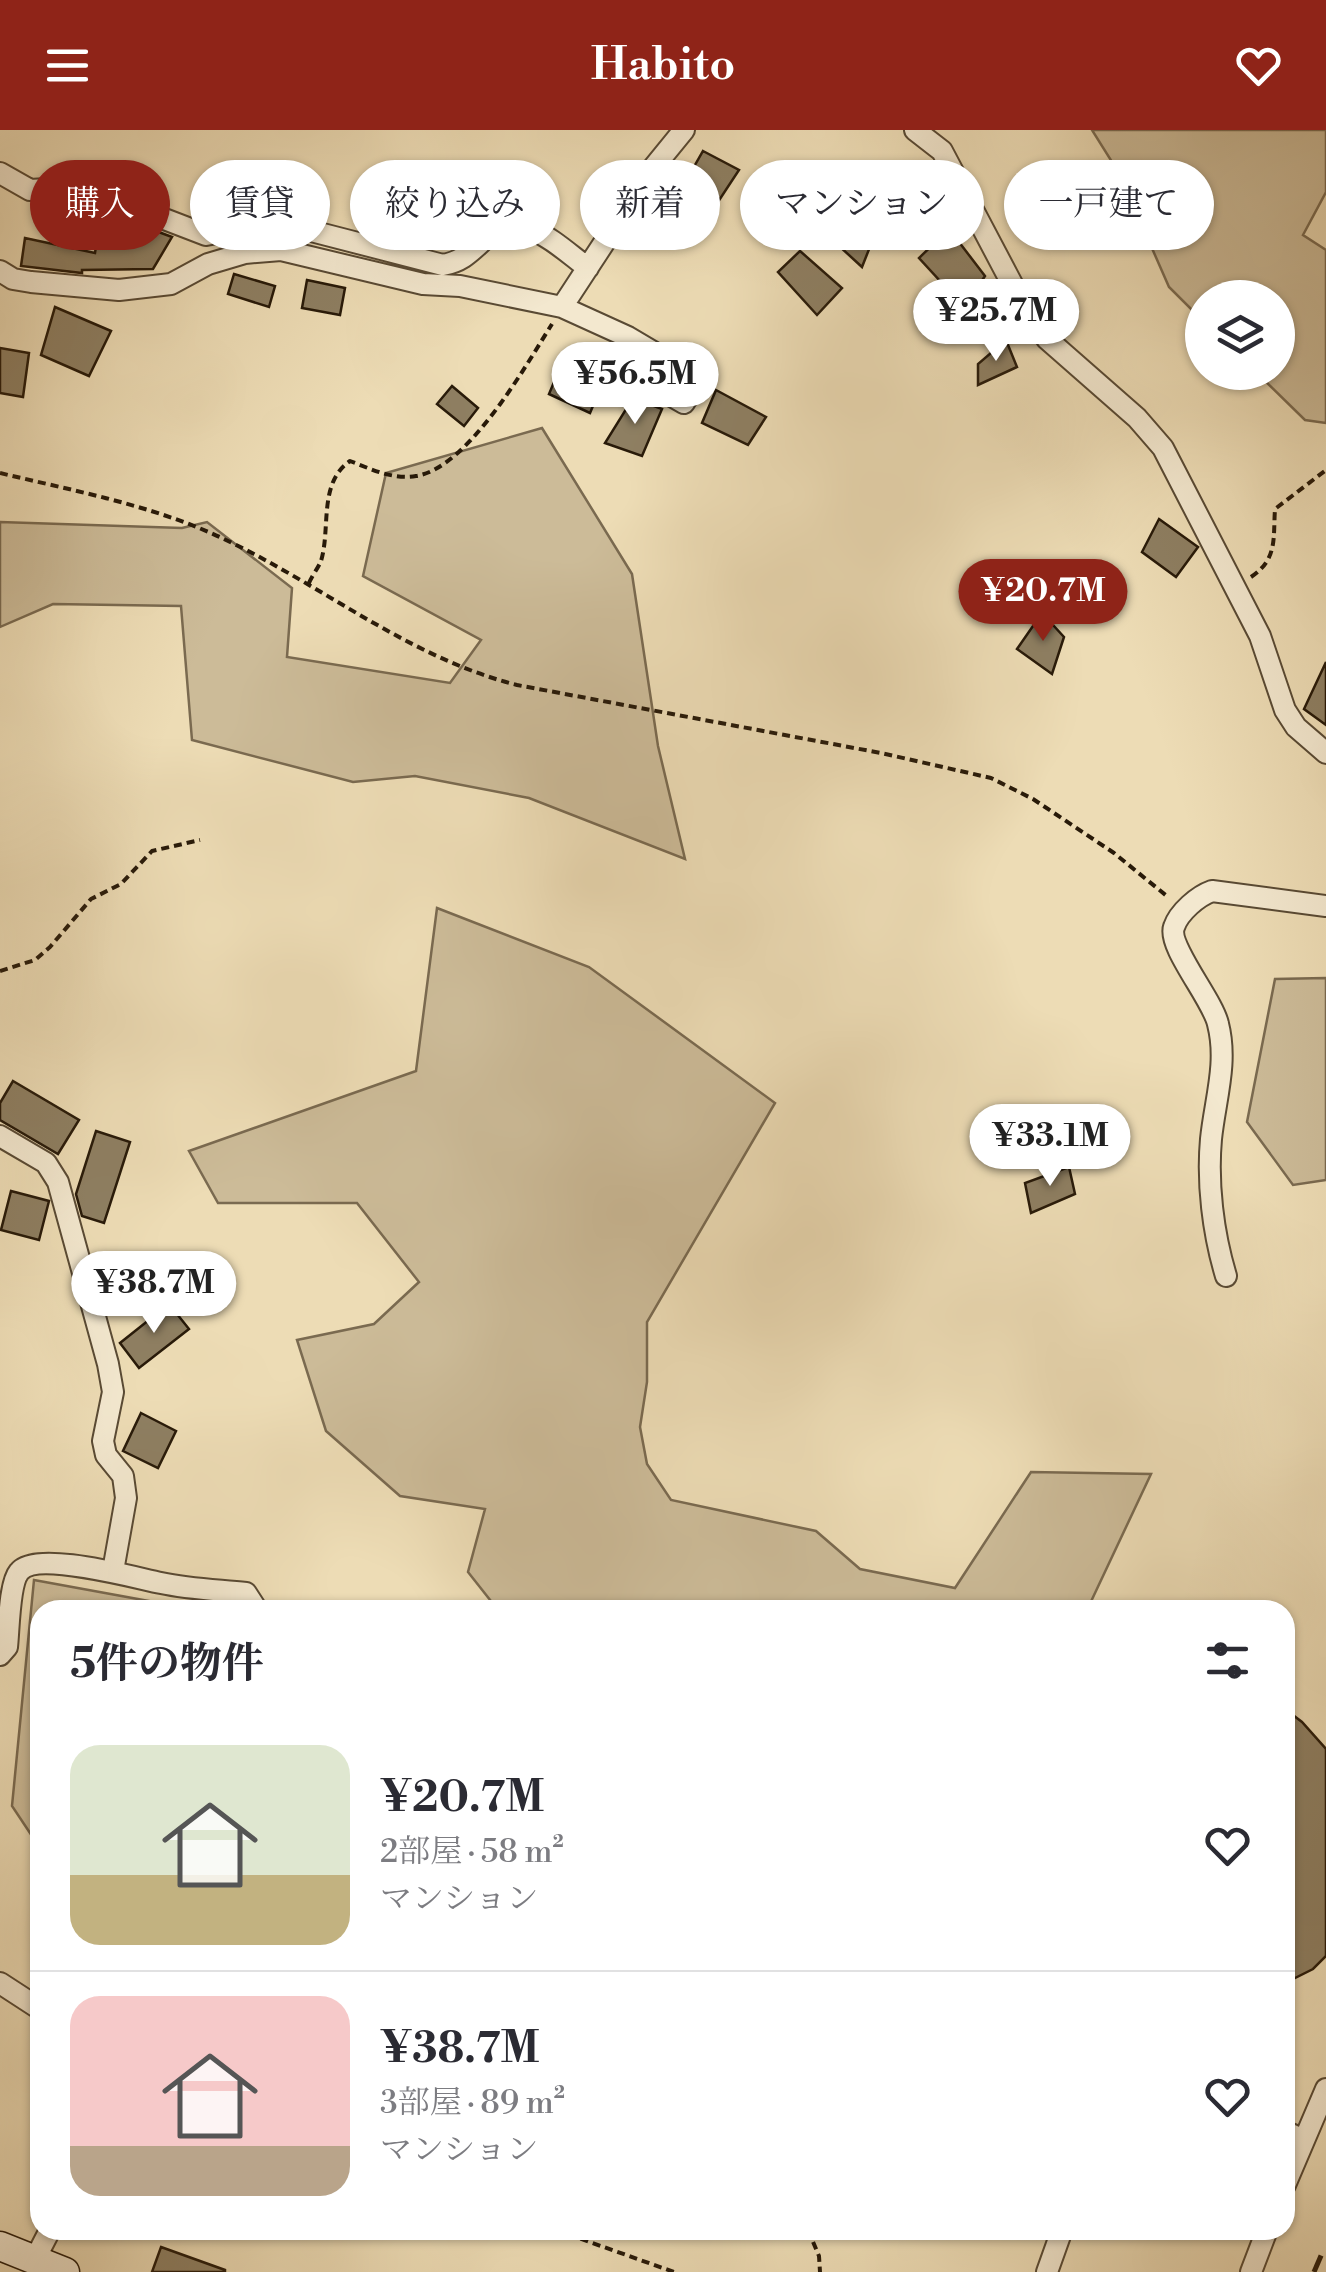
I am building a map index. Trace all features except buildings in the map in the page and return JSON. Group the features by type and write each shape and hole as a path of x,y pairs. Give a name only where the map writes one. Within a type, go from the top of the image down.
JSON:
{"street":[{"path":"562,308 653,168 684,130"},
{"path":"916,130 942,151 1020,300 1047,339 1137,418 1163,448 1260,636 1284,710 1296,727 1326,752"},
{"path":"0,173 30,190 81,187 206,236 257,226 288,225 442,265 462,261 506,224 530,228 588,268"},
{"path":"0,271 31,282 119,290 170,284 208,264 245,253 281,250 424,284 460,286 562,308 628,336 699,379 684,402 666,392"},
{"path":"1226,1276 1212,1203 1210,1144 1222,1070 1218,1022 1208,996 1173,941 1174,928 1201,895 1212,890 1326,906"},
{"path":"0,1136 46,1163 58,1182 108,1364 114,1392 103,1441 106,1455 122,1476 126,1498 113,1571"},
{"path":"0,1656 8,1647 15,1576 23,1567 37,1563 246,1593 251,1600"},
{"path":"0,1983 30,2002"},
{"path":"1295,2131 1326,2089"},
{"path":"40,2240 20,2259 65,2272"},
{"path":"1046,2272 1058,2240"},
{"path":"1251,2272 1263,2240"}],"path":[{"path":"308,584 320,561 331,484 338,469 350,461 386,475 416,476 444,466 500,404 562,308"},
{"path":"1234,588 1264,568 1272,556 1275,509 1326,470"},
{"path":"0,472 142,510 224,538 430,656 474,674 517,686 881,753 991,778 1114,853 1155,886"},
{"path":"0,972 34,960 91,899 121,884 152,851 200,840"},
{"path":"584,2240 674,2272"},
{"path":"812,2240 820,2272"}],"shaded area":[{"path":"1092,130 1326,130 1326,192 1303,235 1326,250 1326,423 1305,420 1274,390 1295,390 1295,280 1185,280 1185,303 1169,287 1153,250 1214,250 1214,160 1111,160"},
{"path":"542,428 632,574 658,746 685,859 529,798 415,776 353,782 192,740 181,606 53,604 0,627 0,522 182,528 207,522 292,588 287,657 450,683 481,640 363,576 386,473"},
{"path":"437,908 589,967 775,1103 647,1322 647,1382 640,1427 647,1464 671,1500 816,1531 860,1569 955,1588 1031,1472 1151,1474 1092,1600 490,1600 468,1572 485,1509 400,1496 326,1431 297,1340 374,1324 419,1282 357,1203 218,1203 189,1151 416,1071"},
{"path":"1326,978 1326,1180 1293,1185 1247,1122 1275,979"},
{"path":"34,1580 143,1600 32,1600"},
{"path":"30,1621 30,1833 12,1806"}],"railway":[{"path":"1314,2272 1326,2244"}]}
